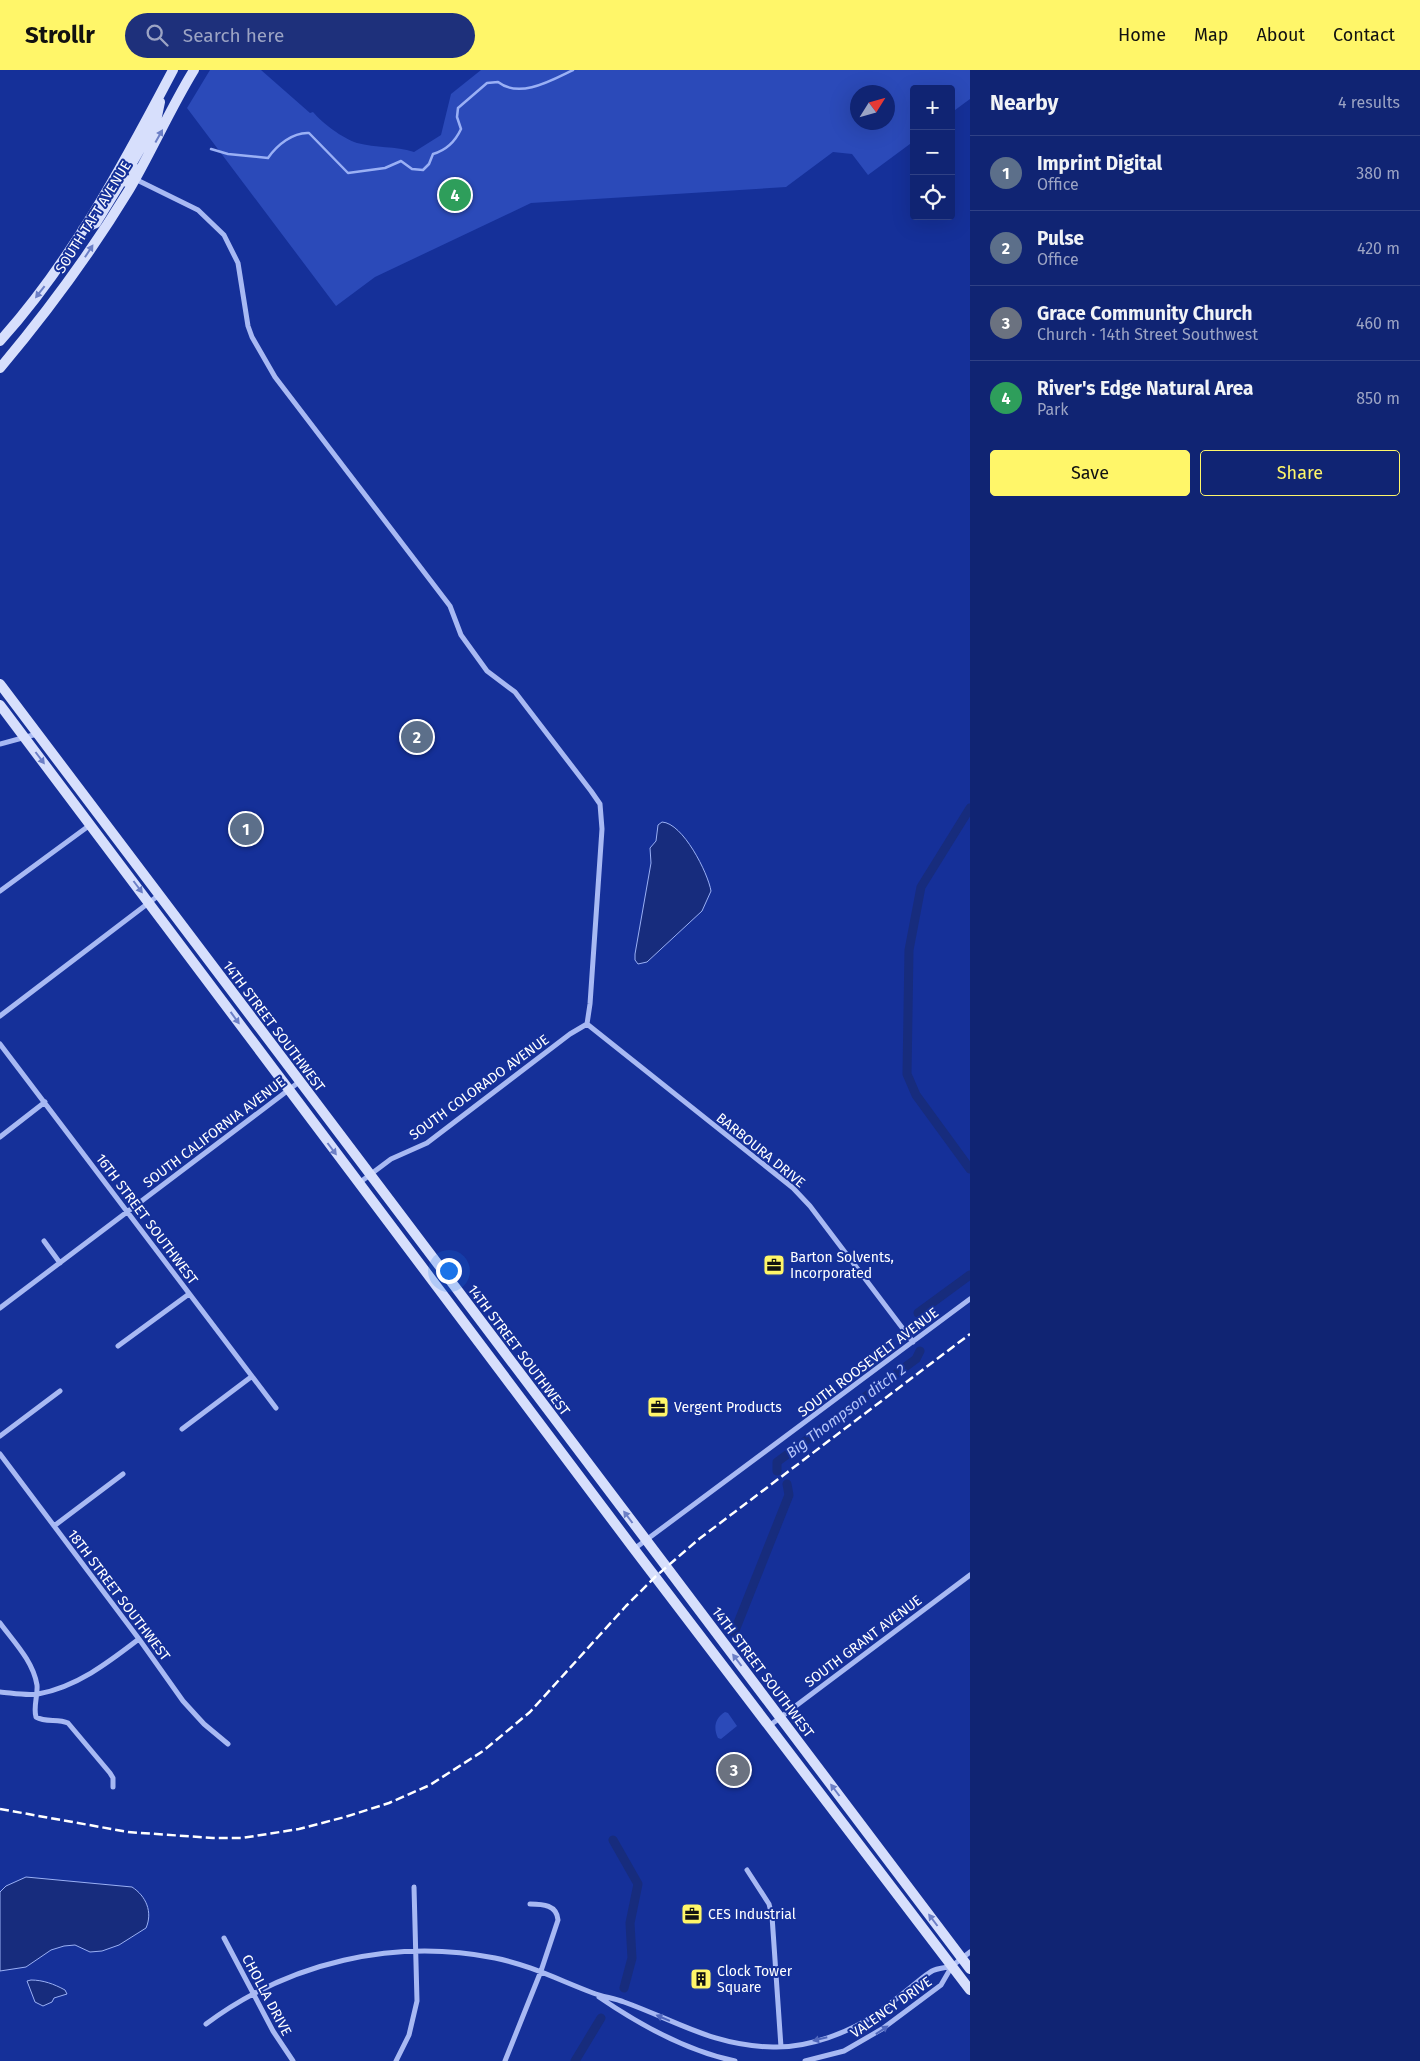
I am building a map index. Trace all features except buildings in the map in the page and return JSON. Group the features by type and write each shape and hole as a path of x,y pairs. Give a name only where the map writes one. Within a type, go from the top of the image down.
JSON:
{"main road":[{"name":"SOUTH TAFT AVENUE","path":"0,341 50,279 82,229 137,140 173,70"},
{"name":"SOUTH TAFT AVENUE","path":"0,368 60,296 135,179 194,70"},
{"path":"82,229 96,223 121,182 135,179 132,163 156,121 162,90"},
{"name":"14TH STREET SOUTHWEST","path":"0,684 780,1717 968,1954 970,1969"},
{"name":"14TH STREET SOUTHWEST","path":"0,705 150,902 358,1184 970,1990"}],"street":[{"path":"135,179 198,210 224,235 238,263 248,326 252,337 275,377 450,606 461,635 488,671 515,692 600,804 602,829 587,1024"},
{"path":"0,744 37,734"},
{"path":"0,891 90,824"},
{"path":"0,1016 159,895"},
{"name":"SOUTH COLORADO AVENUE","path":"358,1184 392,1159 427,1143 570,1034 587,1024"},
{"name":"BARBOURA DRIVE","path":"587,1024 793,1188 810,1206 913,1342"},
{"name":"16TH STREET SOUTHWEST","path":"0,1044 276,1408"},
{"name":"SOUTH CALIFORNIA AVENUE","path":"0,1308 299,1082"},
{"path":"0,1137 45,1102"},
{"path":"44,1241 60,1263"},
{"path":"118,1346 189,1294"},
{"name":"SOUTH ROOSEVELT AVENUE","path":"634,1549 970,1300"},
{"path":"182,1429 251,1377"},
{"path":"0,1436 60,1391"},
{"name":"18TH STREET SOUTHWEST","path":"0,1454 139,1639 183,1701 204,1724 228,1744"},
{"path":"54,1526 123,1474"},
{"name":"SOUTH GRANT AVENUE","path":"769,1726 970,1575"},
{"path":"0,1623 32,1669 38,1694 36,1716 42,1720 64,1721 68,1723 110,1773 113,1778 113,1787"},
{"path":"0,1692 38,1694 85,1677 139,1639"},
{"path":"747,1870 769,1904 772,1916 781,2047"},
{"path":"396,2061 406,2043 414,2020 417,1992 414,1887"},
{"path":"505,2061 557,1928 558,1913 548,1906 530,1904"},
{"name":"CHOLLA DRIVE","path":"224,1938 282,2046 293,2061"},
{"name":"VALENCY DRIVE","path":"206,2024 253,1993 283,1979 333,1962 367,1955 442,1951 486,1956 541,1971 595,1994 623,2002 718,2040 746,2046 781,2047 841,2034 879,2012 932,1971 952,1966"},
{"path":"952,1966 968,1954"},
{"name":"VALENCY DRIVE","path":"805,2061 844,2051 875,2034 940,1986 952,1966"},
{"name":"VALENCY DRIVE","path":"595,1994 619,2011 669,2038 704,2053 735,2061"}],"shaded area":[{"path":"210,70 261,70 310,113 313,112 345,138 364,145 414,152 441,135 451,94 481,70 970,70 970,99 955,110 955,85 910,85 910,144 868,175 852,154 833,152 786,187 531,203 375,277 336,306 187,108"},
{"path":"662,822 678,831 686,840 700,862 711,891 702,911 647,962 638,964 635,960 635,954 651,863 650,848 656,841 658,825"},
{"path":"725,1712 728,1713 737,1726 721,1739 716,1734 715,1727 719,1717"},
{"path":"26,1877 132,1887 141,1895 147,1905 149,1916 146,1928 119,1945 102,1951 90,1952 75,1945 64,1946 51,1950 26,1967 0,1971 0,1892 6,1886"},
{"path":"27,1981 53,1984 65,1990 67,1994 54,1998 52,2002 43,2006 35,2002"}],"waterway":[{"path":"211,149 228,154 268,158 286,140 303,133 309,133 348,173 385,168 401,161 412,169 423,170 429,164 433,154 446,148 459,134 461,129 457,117 458,108 487,83 498,82 516,89 526,88 546,83 573,70"},
{"name":"Big Thompson ditch 2","path":"970,808 921,887 909,950 907,1074 916,1095 970,1169"},
{"name":"Big Thompson ditch 2","path":"918,1313 970,1275"},
{"name":"Big Thompson ditch 2","path":"777,1471 777,1462 916,1359 920,1351"},
{"name":"Big Thompson ditch 2","path":"734,1633 789,1495 787,1484"},
{"name":"Big Thompson ditch 2","path":"613,1840 638,1884 630,1923 632,1958 624,1988"},
{"name":"Big Thompson ditch 2","path":"575,2061 601,2018"}],"railway":[{"path":"0,1809 128,1832 213,1838 242,1838 299,1829 345,1817 389,1803 430,1785 483,1751 530,1712 626,1606 655,1577 699,1539 970,1334"}],"place":[{"name":"River's Edge Natural Area","path":"455,195"},
{"name":"Pulse","path":"417,737"},
{"name":"Imprint Digital","path":"246,829"},
{"name":"Barton Solvents, Incorporated","path":"774,1265"},
{"name":"Vergent Products","path":"658,1407"},
{"name":"Grace Community Church","path":"734,1770"},
{"name":"CES Industrial","path":"692,1914"},
{"name":"Clock Tower Square","path":"701,1979"}]}
